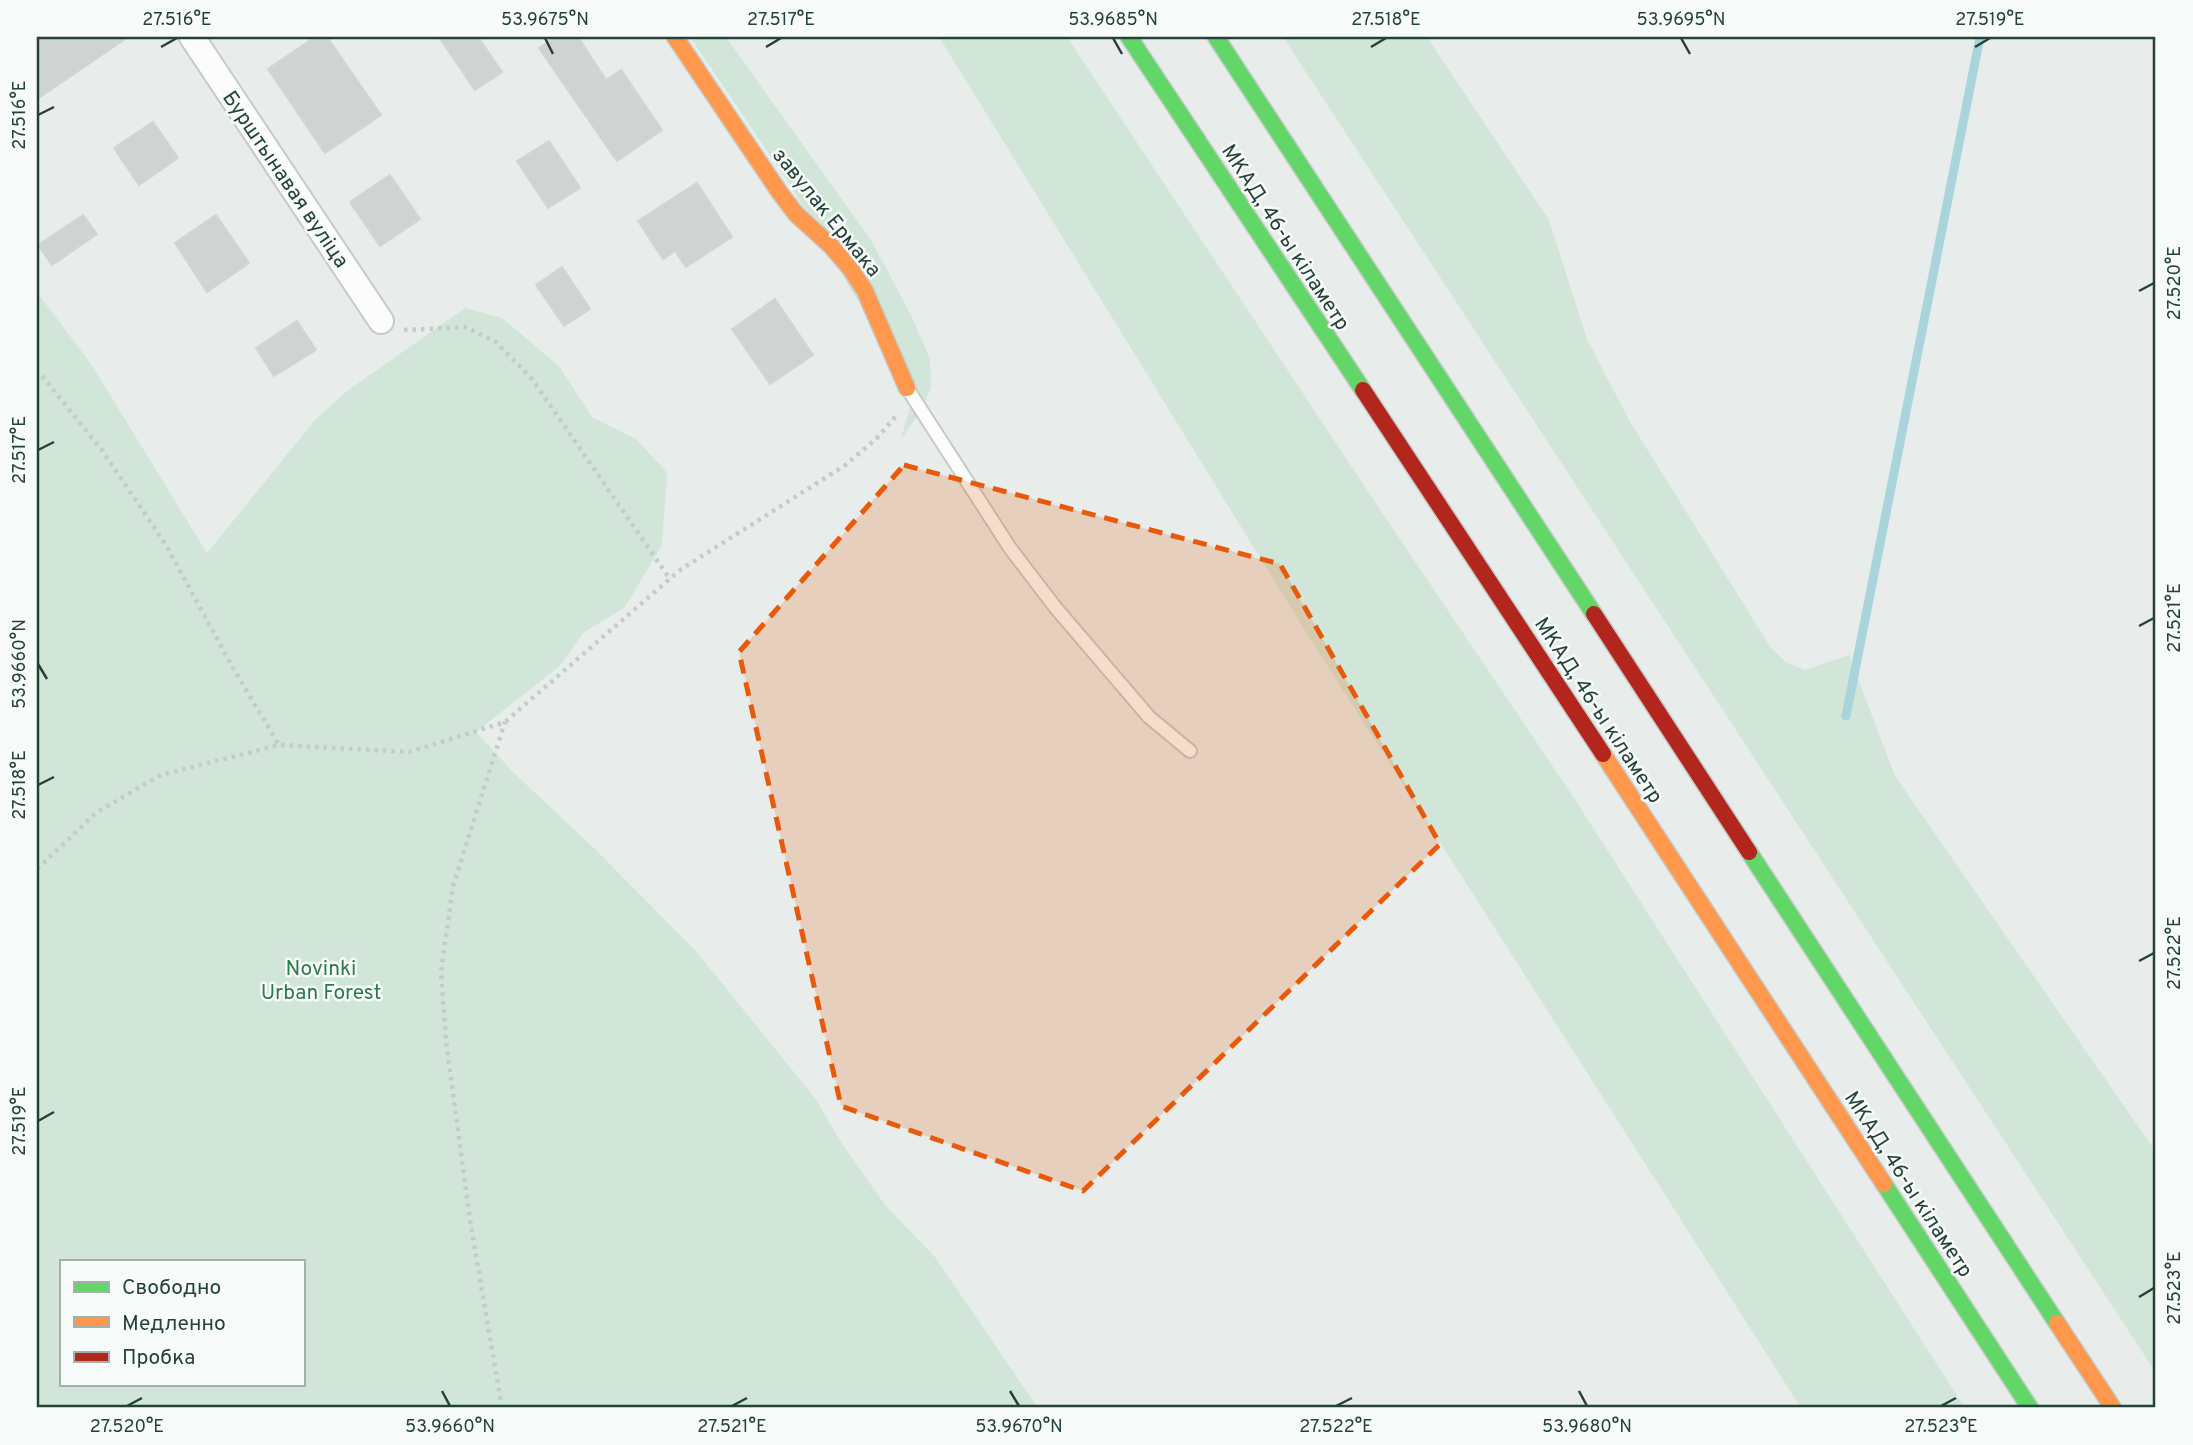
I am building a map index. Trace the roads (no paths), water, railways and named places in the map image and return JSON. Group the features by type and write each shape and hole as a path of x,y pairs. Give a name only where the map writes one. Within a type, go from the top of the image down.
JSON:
{"main road":[{"name":"завулак Ермака","path":"675,37 780,193 796,214 831,246 850,268 864,291 907,388"},
{"name":"МКАД, 46-ы кіламетр","path":"1129,37 1629,793 2030,1408"},
{"path":"1216,37 2113,1408"}],"street":[{"name":"Бурштынавая вуліца","path":"192,37 381,321"}],"lane":[{"path":"907,388 1010,548 1055,607 1149,717 1190,751"}],"waterway":[{"path":"1846,716 1980,37"}],"park label":[{"name":"Novinki Urban Forest","path":"321,980"}]}
